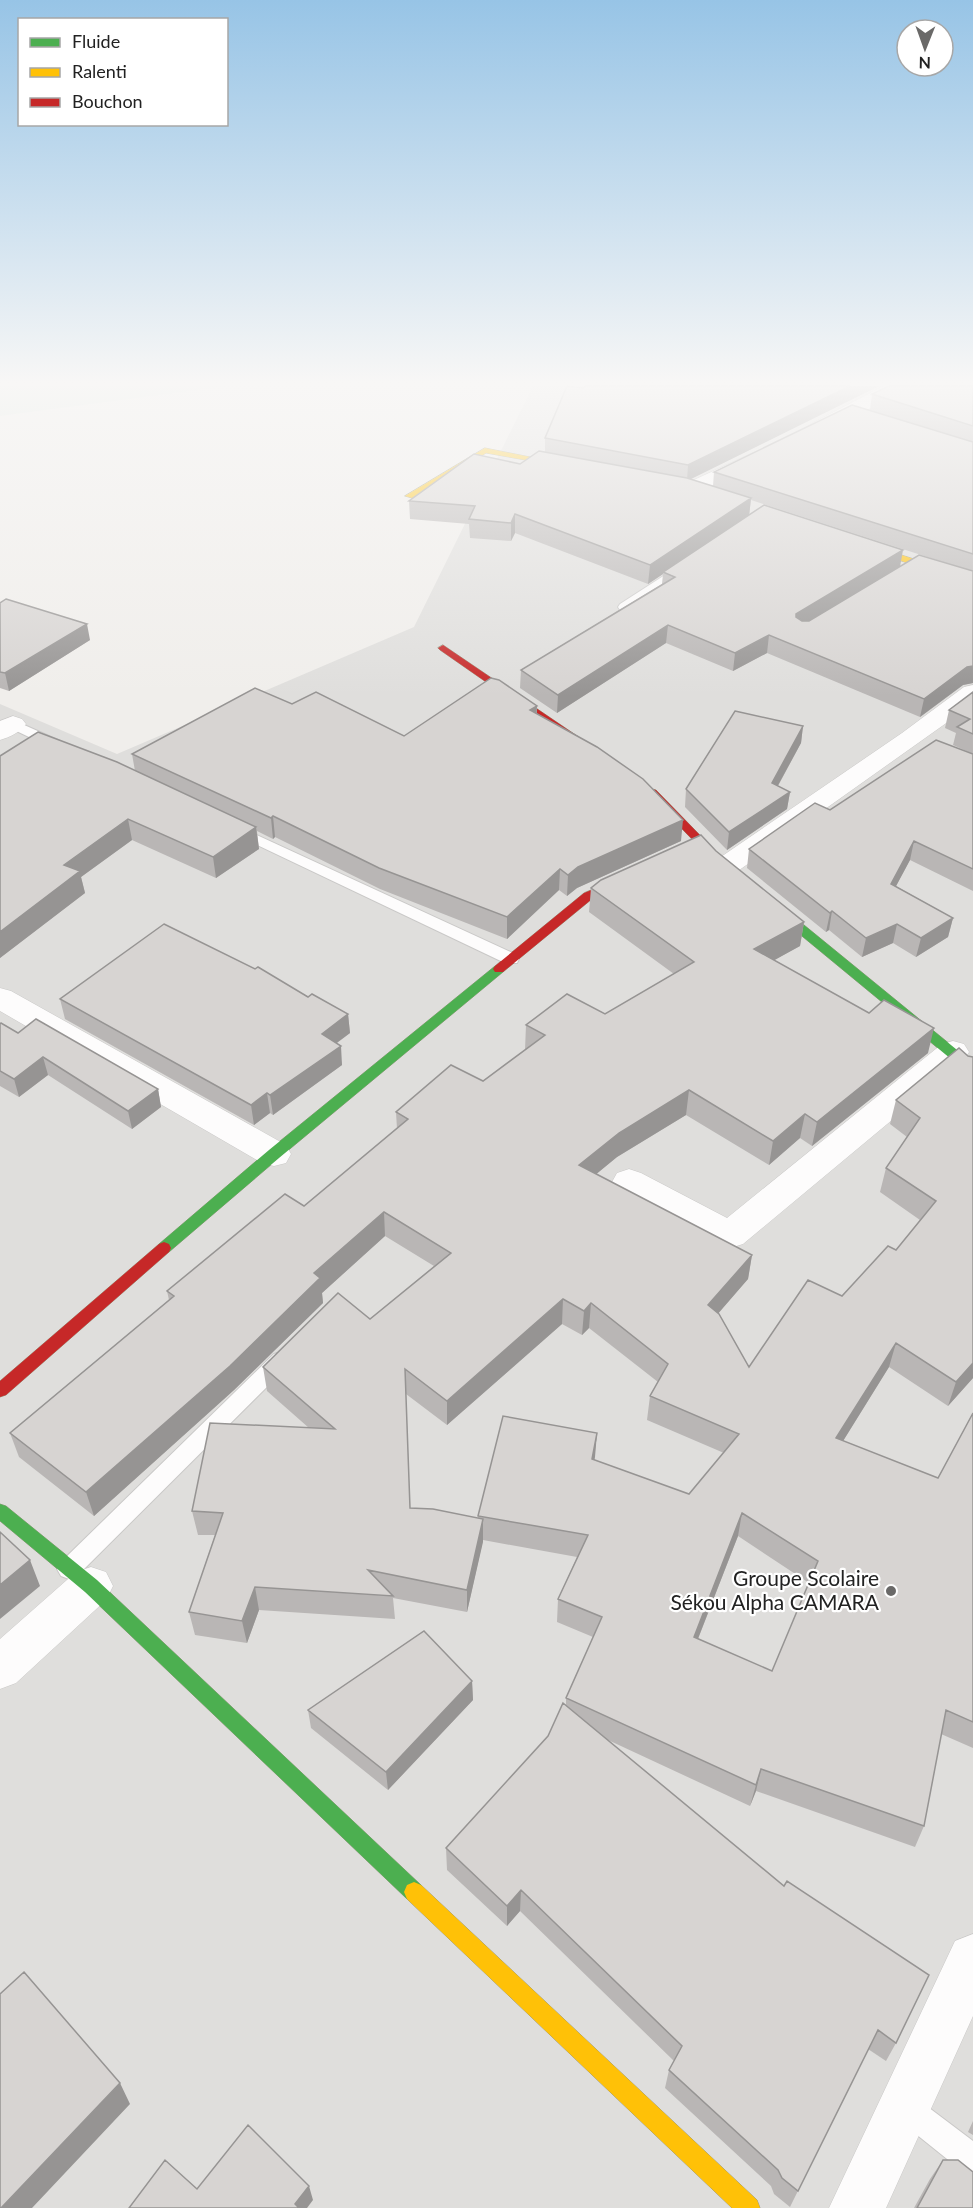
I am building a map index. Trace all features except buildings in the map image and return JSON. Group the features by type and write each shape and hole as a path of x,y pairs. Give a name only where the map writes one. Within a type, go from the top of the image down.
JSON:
{"street":[{"path":"409,496 420,489"},
{"path":"688,489 711,496"},
{"path":"851,542 973,581"},
{"path":"443,648 595,753"},
{"path":"643,786 652,792 697,846 729,870 921,742 973,692"},
{"path":"0,1390 274,1154 588,896 640,872"},
{"path":"628,1182 730,1235 963,1061 752,889"},
{"path":"0,998 274,1154"},
{"path":"0,1511 80,1577 749,2208"},
{"path":"0,1668 80,1577"},
{"path":"857,2208 973,1959"}],"lane":[{"path":"624,607 693,560"},
{"path":"897,575 917,563"},
{"path":"7,728 67,750"},
{"path":"219,821 511,959"},
{"path":"80,1577 296,1346"},
{"path":"904,2107 973,2160"}],"shaded area":[{"path":"482,489 973,489 973,2208 0,2208 0,704 117,754 414,627"}],"traffic: fast":[{"path":"767,901 973,1070"},
{"path":"164,1248 274,1154 499,969"},
{"path":"0,1511 91,1586 414,1892"}],"traffic: slow":[{"path":"409,496 420,489"},
{"path":"861,545 973,581"},
{"path":"414,1892 749,2208"}],"traffic: jam":[{"path":"443,648 582,744"},
{"path":"652,792 727,869"},
{"path":"499,969 588,896 630,877"},
{"path":"0,1390 164,1248"}],"place":[{"name":"Groupe Scolaire Sékou Alpha CAMARA","path":"891,1591"}]}
